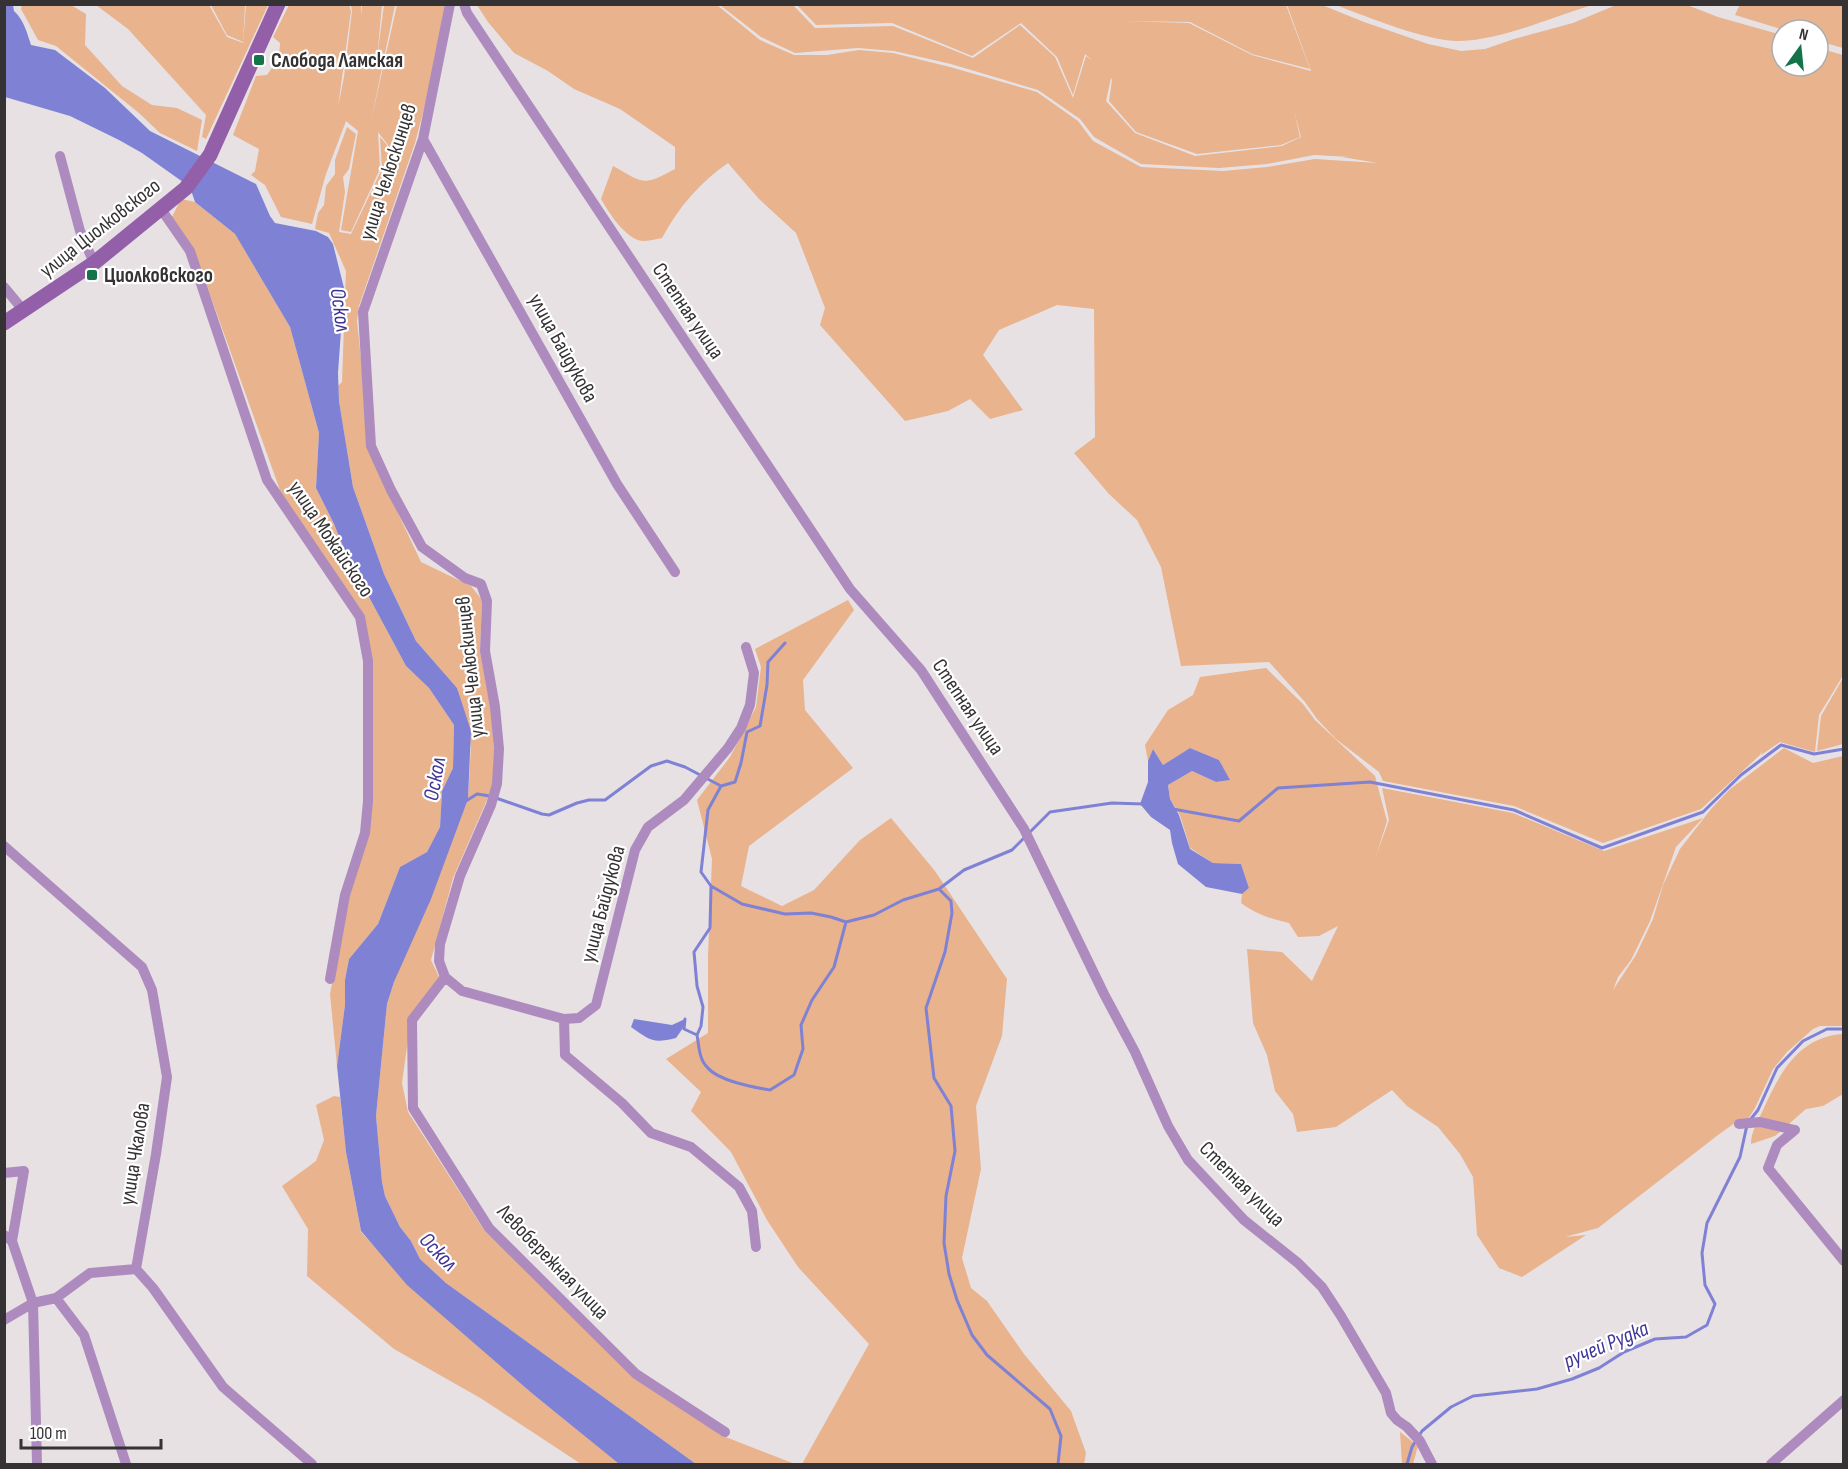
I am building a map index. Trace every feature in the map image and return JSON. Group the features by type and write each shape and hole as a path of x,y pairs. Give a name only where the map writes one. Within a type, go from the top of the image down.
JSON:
{"main road":[{"name":"улица Циолковского","path":"4,322 94,263 186,188 210,155 278,4"}],"street":[{"name":"улица Челюскинцев","path":"445,977 439,961 440,944 460,876 497,784 499,749 495,707 485,651 487,601 481,584 465,578 422,547 371,446 363,312 423,139 450,4"},
{"name":"Степная улица","path":"464,4 466,13 850,590 921,670 1024,829 1104,994 1135,1052 1168,1126 1188,1160 1244,1220 1298,1263 1322,1287 1386,1393 1391,1413 1418,1438 1432,1464"},
{"name":"улица Байдукова","path":"423,139 617,484 675,572"},
{"path":"60,156 80,231 94,263"},
{"name":"улица Можайского","path":"161,209 190,251 267,480 360,617 368,661 368,801 365,833 345,895 330,979"},
{"path":"4,287 24,311"},
{"name":"улица Байдукова","path":"564,1019 579,1018 596,1005 635,849 648,827 684,800 741,728 750,705 754,673 746,647"},
{"name":"улица Чкалова","path":"4,846 142,967 152,990 167,1077 136,1269"},
{"path":"445,977 462,991 564,1019 565,1055 622,1103 651,1133 691,1147 739,1187 752,1211 756,1247"},
{"name":"Левобережная улица","path":"445,977 412,1020 413,1108 489,1228 636,1374 725,1432"},
{"path":"1739,1124 1760,1122 1795,1130 1777,1145 1768,1168 1844,1261"},
{"path":"4,1173 24,1171 8,1238 33,1303 37,1464"},
{"path":"4,1320 33,1303 56,1298 90,1273 136,1269 153,1288 223,1387 312,1464"},
{"path":"56,1298 84,1335 126,1464"},
{"path":"1771,1464 1844,1400"}],"shaded area":[{"path":"1740,4 1843,5 1843,48 1830,44 1830,18 1770,18 1770,26 1735,15"},
{"path":"22,5 71,5 86,14 85,45 122,86 152,105 177,108 202,120 197,151 160,133 139,113 56,46 38,40 21,9"},
{"path":"96,5 209,5 227,37 243,43 246,5 268,5 206,139 202,137 206,115 128,29"},
{"path":"211,5 245,5 243,42 227,35"},
{"path":"289,5 349,5 351,11 338,107 344,77 352,11 351,5 361,5 362,16 362,5 382,5 377,58 384,5 395,5 371,121 397,5 445,5 431,82 415,143 359,306 357,321 371,456 421,562 471,586 482,600 480,651 491,709 494,751 493,786 453,878 431,960 440,979 411,1018 402,1083 408,1112 484,1230 636,1378 723,1436 795,1464 696,1464 446,1283 420,1259 411,1241 400,1227 385,1196 376,1116 387,1004 468,799 471,747 457,688 416,641 384,574 353,487 338,386 342,382 346,271 329,233 315,229 318,213 324,205 326,186 335,174 335,160 347,127 356,134 349,169 343,177 345,192 339,232 351,234 382,169 380,137 387,145 393,171 364,235 395,171 388,145 378,132 380,169 351,232 341,230 358,131 346,121 326,174 312,224 281,217 265,185 251,175 255,171 259,149 233,135 256,76 267,75 276,60 280,43 273,37"},
{"path":"477,5 717,5 760,40 794,55 827,55 859,50 893,53 950,67 1037,92 1078,121 1093,141 1141,167 1223,171 1315,159 1378,163 1342,157 1351,157 1314,155 1267,164 1219,168 1141,164 1094,137 1080,119 1038,90 951,64 894,51 858,48 795,53 761,37 720,5 793,5 815,28 893,26 973,58 1020,25 1055,57 1073,98 1086,56 1093,61 1085,54 1073,95 1057,57 1021,23 972,56 892,23 816,25 797,5 1286,5 1310,69 1252,54 1190,22 1124,21 1189,23 1252,55 1311,71 1287,5 1322,5 1428,44 1461,51 1485,49 1573,23 1616,5 1687,5 1718,17 1770,32 1770,78 1830,78 1830,51 1843,55 1844,674 1819,715 1815,752 1780,742 1761,755 1762,751 1701,809 1603,843 1514,806 1383,781 1379,772 1336,739 1269,662 1181,666 1161,567 1137,520 1109,494 1074,453 1095,437 1094,309 1057,305 999,330 983,355 1023,410 990,419 970,399 948,411 905,421 820,325 825,308 796,233 759,199 728,163 690,196 662,238 642,241 636,239 618,224 601,199 613,166 643,181 656,179 675,169 675,147 620,109 574,89 548,71 514,53","holes":["1111,78 1109,101 1136,132 1197,154 1281,145 1300,137 1294,111 1301,137 1282,146 1195,156 1135,133 1106,101"]},
{"path":"1336,5 1588,5 1508,33 1460,41 1415,33"},
{"path":"181,199 195,202 235,234 290,327 319,433 316,488 347,556 406,666 429,688 454,725 453,768 442,791 440,827 427,852 400,867 378,924 349,959 337,1066 330,994 348,900 370,830 363,615 281,493 193,247 172,217"},
{"path":"848,600 854,610 803,680 805,710 853,768 749,846 741,886 782,906 814,890 860,840 891,818 935,871 1007,979 1002,1036 976,1106 981,1169 962,1258 971,1288 987,1301 1024,1354 1071,1411 1086,1453 1084,1464 802,1464 869,1344 798,1267 767,1220 731,1152 691,1111 701,1092 666,1059 708,1033 712,859 697,800 730,757 756,707 761,667 755,649"},
{"path":"1266,668 1303,704 1315,720 1375,776 1387,821 1376,856 1389,820 1382,788 1513,813 1604,851 1703,818 1676,847 1650,921 1613,990 1636,955 1653,919 1663,885 1680,849 1729,790 1784,748 1813,763 1843,756 1843,1026 1820,1026 1813,1029 1787,1052 1773,1069 1748,1119 1739,1120 1718,1135 1598,1228 1565,1237 1586,1235 1522,1277 1499,1268 1477,1235 1473,1177 1460,1154 1438,1127 1407,1106 1392,1090 1336,1127 1297,1132 1293,1114 1275,1091 1267,1055 1253,1023 1247,949 1282,952 1312,981 1338,926 1319,936 1298,937 1289,923 1264,916 1241,903 1242,894 1249,888 1241,864 1213,863 1190,848 1180,815 1170,799 1168,785 1192,771 1216,782 1229,780 1219,760 1190,748 1163,765 1153,749 1148,761 1145,745 1168,710 1193,695 1200,677"},
{"path":"1843,678 1843,744 1817,751 1821,716"},
{"path":"1843,1034 1843,1094 1823,1106 1806,1109 1775,1136 1751,1144 1753,1131 1769,1096 1792,1059 1814,1042"},
{"path":"334,1096 340,1097 346,1152 361,1232 383,1256 534,1395 620,1464 581,1464 482,1399 394,1349 307,1276 308,1229 282,1186 316,1161 324,1140 316,1105"},
{"path":"1400,1432 1418,1446 1413,1464 1402,1464"}],"water":[{"name":"Оскол","path":"5,5 13,5 14,11 25,27 31,45 55,50 105,88 150,131 256,184 275,223 316,231 328,237 333,244 344,288 338,373 339,401 353,487 384,574 416,641 457,688 471,731 468,799 431,899 394,982 387,1004 376,1116 385,1196 400,1227 411,1241 420,1259 446,1283 696,1464 618,1463 534,1395 407,1285 361,1231 346,1152 337,1066 345,1005 345,980 349,959 378,924 400,867 427,852 440,827 442,791 453,768 454,725 429,688 406,666 347,556 316,488 319,433 290,327 235,234 195,202 190,187 142,153 70,116 5,97"},
{"path":"1190,748 1219,760 1230,780 1216,782 1192,771 1168,785 1170,799 1179,815 1190,849 1213,863 1241,864 1249,888 1242,894 1206,887 1178,864 1170,830 1151,817 1140,804 1148,782 1148,761 1153,749 1163,765"},
{"path":"634,1019 672,1025 685,1019 683,1028 676,1038 656,1041 631,1027"}],"waterway":[{"path":"496,798 549,815 577,803 605,800 651,766 667,761 685,767 721,786 735,782 747,732 760,726 767,685 768,662 785,643"},
{"path":"1173,809 1239,821 1278,788 1370,782 1514,810 1602,848 1703,812 1741,775 1781,745 1814,754 1844,749"},
{"path":"721,786 708,810 701,872 711,886 742,904 785,914 811,913 846,922 874,915 903,900 939,889 964,870 1012,850 1025,837"},
{"path":"466,801 477,794 490,796"},
{"path":"1030,832 1050,812 1112,803 1143,804"},
{"path":"685,1019 684,1029 697,1035 701,1026 703,1007 697,986 694,952 710,928 711,886"},
{"path":"939,889 951,901 952,913 945,952 926,1008 934,1078 951,1106 955,1151 946,1196 944,1243 949,1274 972,1335 987,1355 1050,1409 1061,1436 1058,1464"},
{"path":"697,1035 704,1064 712,1072 727,1080 770,1090 794,1075 803,1049 801,1025 812,1000 834,967 846,922"},
{"name":"ручей Рудка","path":"1750,1120 1758,1110 1777,1068 1803,1041 1827,1029 1844,1029"},
{"name":"ручей Рудка","path":"1407,1464 1412,1447 1422,1431 1451,1407 1473,1396 1537,1389 1572,1379 1599,1368 1624,1352 1655,1339 1686,1337 1707,1325 1715,1304 1705,1285 1702,1253 1707,1223 1740,1157 1747,1125"}],"place":[{"name":"Слобода Ламская","path":"259,60"},
{"name":"Циолковского","path":"92,275"}]}
